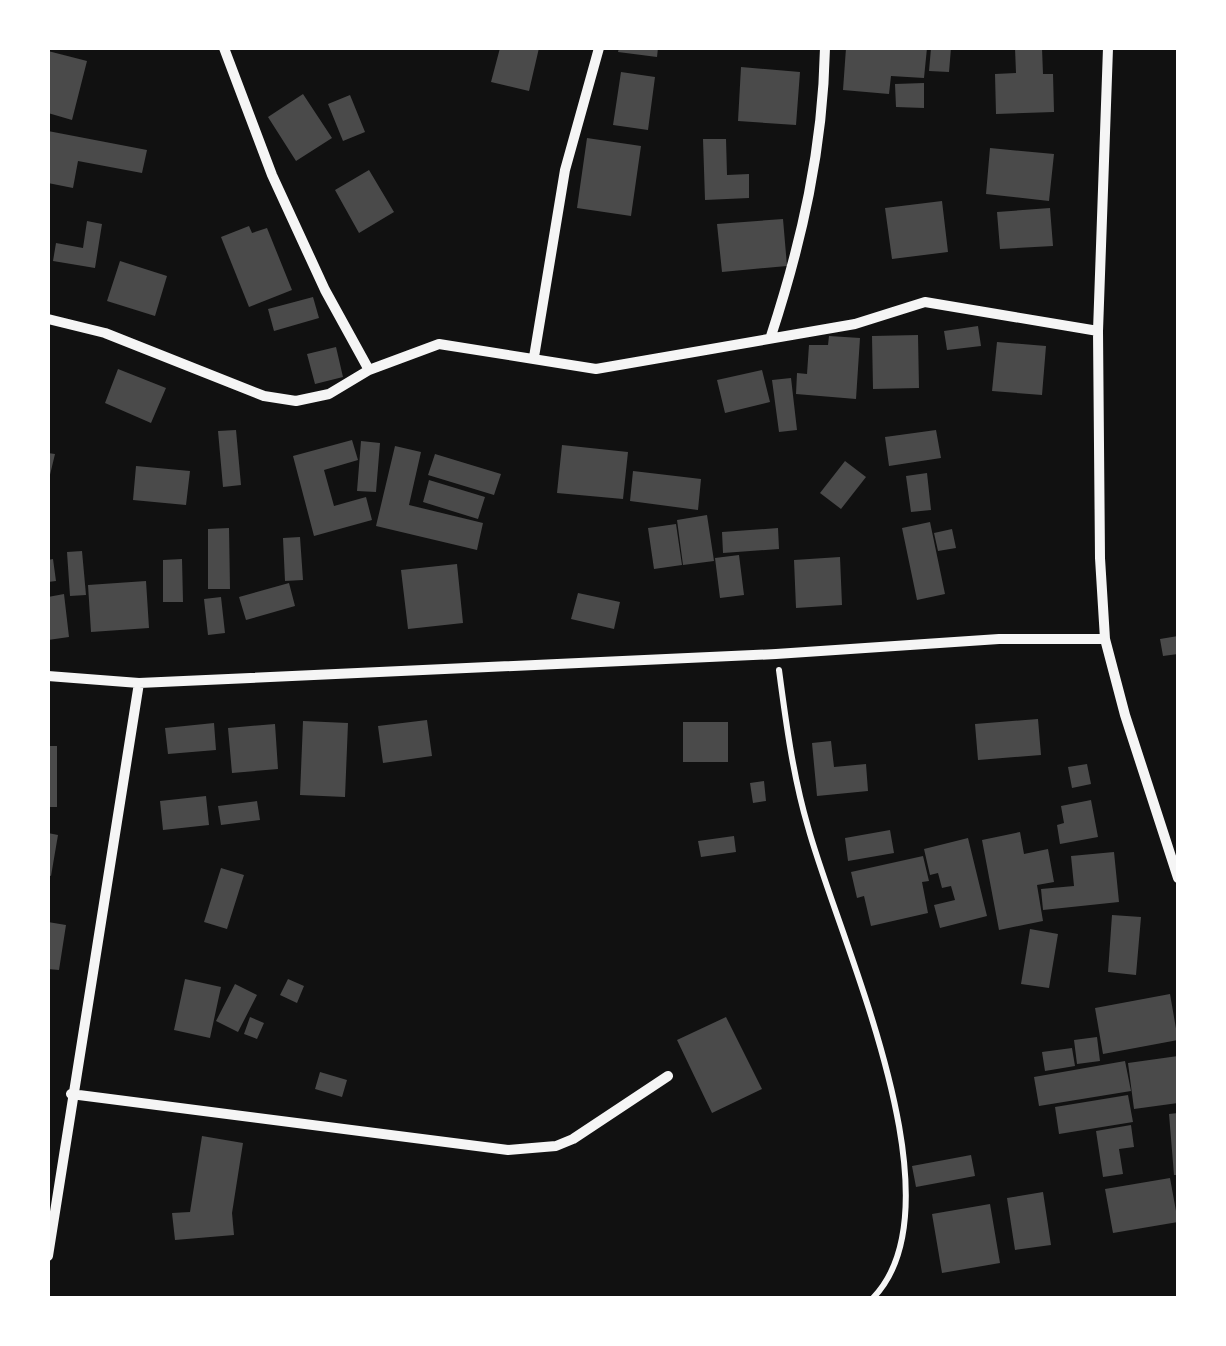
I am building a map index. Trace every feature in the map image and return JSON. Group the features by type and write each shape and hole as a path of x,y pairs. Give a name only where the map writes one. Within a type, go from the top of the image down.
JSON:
{"street":[{"path":"224,48 272,175 325,290 369,370"},
{"path":"534,357 565,170 599,48"},
{"path":"771,336 804,226 824,106 825,48"},
{"path":"1108,48 1098,331 1100,558 1105,638 1178,878"},
{"path":"48,319 106,333 264,396 296,400 329,394 369,370 439,344 596,369 855,324 926,302 1098,331"},
{"path":"48,676 139,683 776,654 999,639 1105,638"},
{"path":"48,1256 139,683"},
{"path":"71,1094 508,1150 556,1146 573,1139 668,1076"}],"path":[{"path":"776,654 807,825 883,1045 898,1131 906,1214 902,1251 891,1280 873,1298"}],"building":[{"path":"500,48 539,48 529,91 491,82"},
{"path":"619,48 658,48 657,57 618,52"},
{"path":"846,48 927,48 924,78 891,76 889,94 843,90"},
{"path":"931,48 951,48 949,72 929,71"},
{"path":"1015,48 1042,48 1043,74 1053,74 1054,112 996,114 995,74 1016,73"},
{"path":"48,51 87,61 72,120 48,113"},
{"path":"741,67 800,72 796,125 738,121"},
{"path":"621,72 655,77 648,130 613,125"},
{"path":"924,83 924,108 896,107 895,84"},
{"path":"303,94 332,138 296,161 268,117"},
{"path":"350,95 365,132 343,141 328,104"},
{"path":"48,131 147,150 142,173 78,161 73,188 48,183"},
{"path":"587,138 641,146 631,216 577,208"},
{"path":"703,139 726,139 727,175 749,174 749,198 705,200"},
{"path":"990,148 1054,154 1049,201 986,194"},
{"path":"369,170 394,212 359,233 335,190"},
{"path":"942,201 948,252 892,259 885,208"},
{"path":"1050,208 1053,246 1000,249 997,212"},
{"path":"783,219 787,266 722,272 717,224"},
{"path":"87,221 102,224 95,268 53,261 56,243 83,248"},
{"path":"249,226 252,233 267,228 292,290 249,307 221,237"},
{"path":"120,261 167,276 155,316 107,301"},
{"path":"313,297 319,318 274,331 268,309"},
{"path":"978,326 981,346 947,350 944,331"},
{"path":"918,335 919,388 873,389 872,336"},
{"path":"829,336 860,338 856,399 796,394 797,373 807,374 809,345 828,345"},
{"path":"997,342 1046,346 1042,395 992,391"},
{"path":"336,347 343,377 315,384 307,354"},
{"path":"118,369 166,388 151,423 105,403"},
{"path":"762,370 770,402 725,413 717,380"},
{"path":"791,378 797,430 779,432 772,380"},
{"path":"236,430 241,485 223,487 218,431"},
{"path":"936,430 941,458 889,466 885,437"},
{"path":"352,440 358,460 324,470 334,506 366,497 372,520 314,536 293,456"},
{"path":"361,441 380,443 376,492 357,491"},
{"path":"562,445 628,452 623,499 557,493"},
{"path":"395,446 421,452 409,505 483,523 477,550 376,526"},
{"path":"48,453 55,454 49,479 48,478"},
{"path":"435,454 501,474 494,495 428,475"},
{"path":"845,461 866,477 841,509 820,493"},
{"path":"136,466 190,471 186,505 133,500"},
{"path":"633,471 701,479 698,510 630,501"},
{"path":"927,473 931,510 911,512 906,476"},
{"path":"429,480 485,497 478,519 423,502"},
{"path":"707,515 714,561 683,565 677,520"},
{"path":"930,522 945,594 917,600 902,528"},
{"path":"676,524 682,565 654,569 648,528"},
{"path":"229,528 230,589 208,589 208,529"},
{"path":"778,528 779,549 723,553 722,532"},
{"path":"952,529 956,548 938,551 934,533"},
{"path":"300,537 303,580 285,581 283,538"},
{"path":"82,551 86,595 70,596 67,552"},
{"path":"739,555 744,595 720,598 715,558"},
{"path":"840,557 842,605 796,608 794,560"},
{"path":"53,559 56,581 48,582 48,560"},
{"path":"182,559 183,602 163,602 163,560"},
{"path":"457,564 463,623 408,629 401,570"},
{"path":"146,581 149,628 91,632 88,585"},
{"path":"289,583 295,606 246,620 239,597"},
{"path":"578,593 620,602 614,629 571,619"},
{"path":"64,594 69,637 48,640 48,597"},
{"path":"221,597 225,633 208,635 204,599"},
{"path":"1178,636 1178,654 1163,656 1160,639"},
{"path":"1038,719 1041,755 978,760 975,724"},
{"path":"427,720 432,756 383,763 378,726"},
{"path":"303,721 348,723 345,797 300,795"},
{"path":"683,722 728,722 728,762 683,762"},
{"path":"214,723 216,750 168,754 165,728"},
{"path":"275,724 278,769 232,773 228,728"},
{"path":"831,741 834,767 866,764 868,791 817,796 812,743"},
{"path":"48,746 57,746 57,807 48,807"},
{"path":"1087,764 1091,784 1072,788 1068,767"},
{"path":"764,781 766,801 753,803 750,783"},
{"path":"206,796 209,825 163,830 160,801"},
{"path":"1091,800 1098,837 1060,844 1057,825 1064,823 1061,806"},
{"path":"257,801 260,820 221,825 218,806"},
{"path":"890,830 894,853 848,861 845,838"},
{"path":"1020,832 1024,854 1048,849 1054,882 1037,885 1043,921 999,930 982,840"},
{"path":"48,833 58,835 51,876 48,875"},
{"path":"734,836 736,852 701,857 698,841"},
{"path":"968,838 987,916 940,928 934,905 955,900 951,886 942,888 938,873 930,875 924,849"},
{"path":"1114,852 1119,902 1043,910 1041,889 1074,886 1071,856"},
{"path":"923,856 929,881 922,882 928,913 871,926 864,896 857,898 851,872"},
{"path":"221,868 244,875 227,929 204,922"},
{"path":"1112,915 1141,917 1136,975 1108,972"},
{"path":"48,922 66,925 59,970 48,969"},
{"path":"1030,929 1058,934 1049,988 1021,984"},
{"path":"185,979 221,987 210,1038 174,1030"},
{"path":"288,979 304,986 297,1003 280,995"},
{"path":"235,984 257,995 238,1032 216,1021"},
{"path":"1170,994 1178,1040 1103,1054 1095,1008"},
{"path":"250,1017 264,1023 257,1039 244,1034"},
{"path":"726,1017 762,1089 712,1113 677,1040"},
{"path":"1097,1037 1100,1061 1077,1064 1074,1040"},
{"path":"1072,1048 1075,1066 1045,1071 1042,1052"},
{"path":"1178,1056 1178,1103 1134,1109 1128,1063"},
{"path":"1125,1061 1131,1091 1039,1106 1034,1077"},
{"path":"320,1072 347,1080 342,1097 315,1089"},
{"path":"1128,1095 1133,1122 1059,1134 1055,1107"},
{"path":"1178,1113 1178,1175 1174,1175 1169,1114"},
{"path":"1131,1125 1134,1147 1119,1149 1123,1174 1103,1177 1096,1131"},
{"path":"202,1136 243,1143 232,1213 234,1235 175,1240 172,1213 190,1212"},
{"path":"971,1155 975,1176 916,1187 912,1166"},
{"path":"1170,1178 1178,1222 1113,1233 1105,1189"},
{"path":"1043,1192 1051,1245 1015,1250 1007,1198"},
{"path":"990,1204 1000,1263 942,1273 932,1214"}]}
